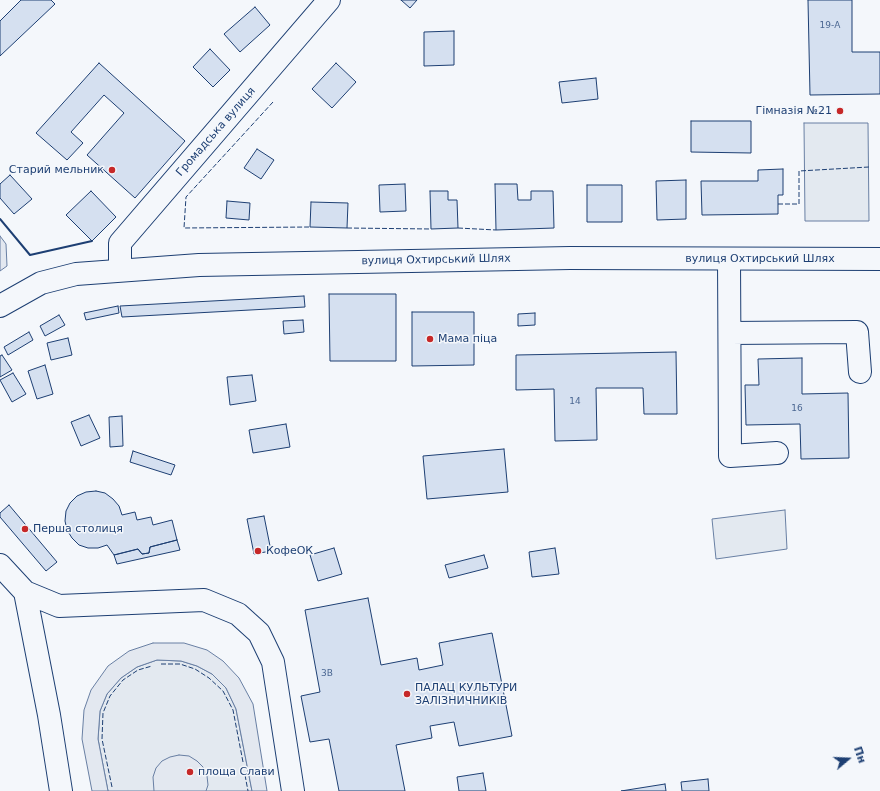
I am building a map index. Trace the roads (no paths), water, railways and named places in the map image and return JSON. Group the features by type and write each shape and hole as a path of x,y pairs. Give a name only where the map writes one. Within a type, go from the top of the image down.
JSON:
{"main road":[{"name":"Громадська вулиця","path":"120,270 120,243 329,0"},
{"name":"вулиця Охтирський Шлях","path":"0,306 41,283 76,274 199,264 625,257 880,259"},
{"path":"730,259 730,456 777,453"},
{"path":"730,333 857,332 860,372"},
{"path":"0,565 25,592 59,606 204,600 238,614 258,633 272,662 294,791"},
{"path":"25,592 49,715 60,791"}],"place":[{"name":"Гімназія №21","path":"840,111"},
{"name":"Старий мельник","path":"112,170"},
{"name":"Мама піца","path":"430,339"},
{"name":"Перша столиця","path":"25,529"},
{"name":"КофеОК","path":"258,551"},
{"name":"ПАЛАЦ КУЛЬТУРИ ЗАЛIЗНИЧНИКIВ","path":"407,694"},
{"name":"площа Слави","path":"190,772"}]}
